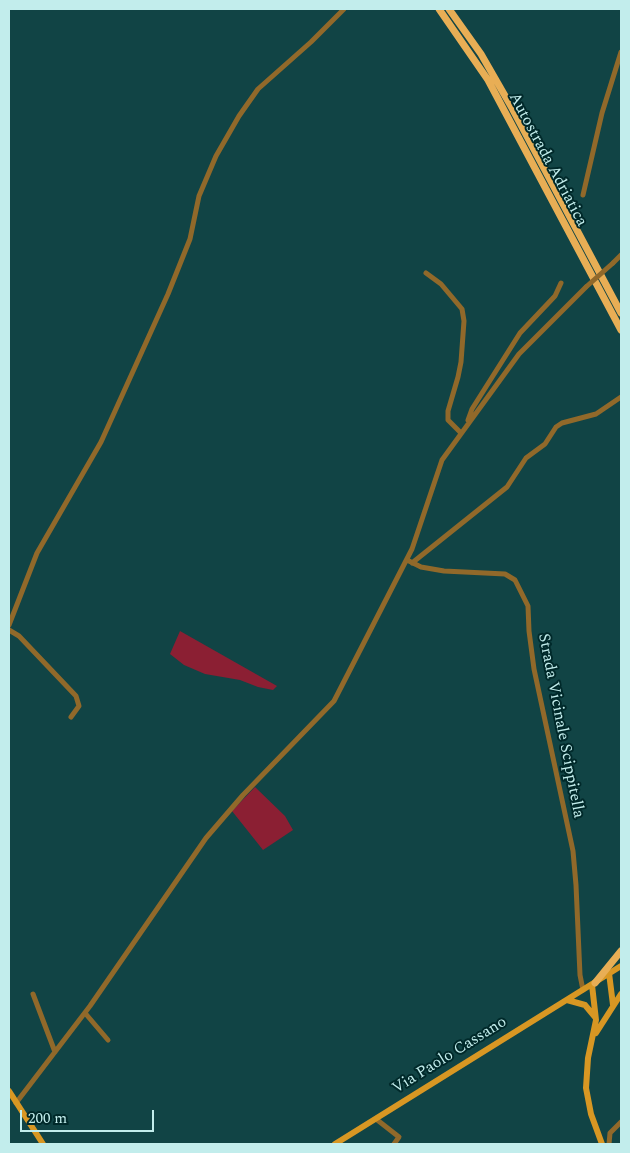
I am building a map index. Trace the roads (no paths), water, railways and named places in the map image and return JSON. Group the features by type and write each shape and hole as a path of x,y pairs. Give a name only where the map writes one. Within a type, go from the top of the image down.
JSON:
{"highway":[{"name":"Autostrada Adriatica","path":"439,9 469,51 492,89 621,330"},
{"name":"Autostrada Adriatica","path":"449,9 481,54 512,108 621,313"},
{"path":"595,983 621,951"}],"main road":[{"name":"Via Paolo Cassano","path":"340,1143 621,966"},
{"path":"609,973 609,986 613,1005"},
{"path":"602,1144 591,1114 586,1088 586,1070 596,1020 595,983 609,986"},
{"path":"593,1038 621,994"},
{"path":"567,1000 585,1005 592,1012 596,1020"},
{"path":"9,1091 43,1144"}],"street":[{"path":"9,625 37,553 101,442 168,294 190,239 199,196 216,156 239,116 258,89 312,42 344,9"},
{"path":"583,195 602,113 621,52"},
{"path":"16,1103 85,1013 210,832 334,701 410,561 439,466 461,433 519,354 621,255"},
{"path":"426,273 441,284 462,309 464,322 458,377 448,411 448,420 461,433"},
{"path":"467,425 472,408 520,333 555,296 561,283"},
{"path":"410,561 507,487 526,458 545,444 556,426 596,414 621,398"},
{"name":"Strada Vicinale Scippitella","path":"410,561 444,571 504,574 515,580 528,606 534,669 574,858 581,991"},
{"path":"9,630 19,636 76,696 79,706 70,717"},
{"path":"33,994 55,1052"},
{"path":"85,1013 108,1040"},
{"path":"376,1119 399,1137 394,1144"},
{"path":"610,1144 610,1133 621,1122"}]}
